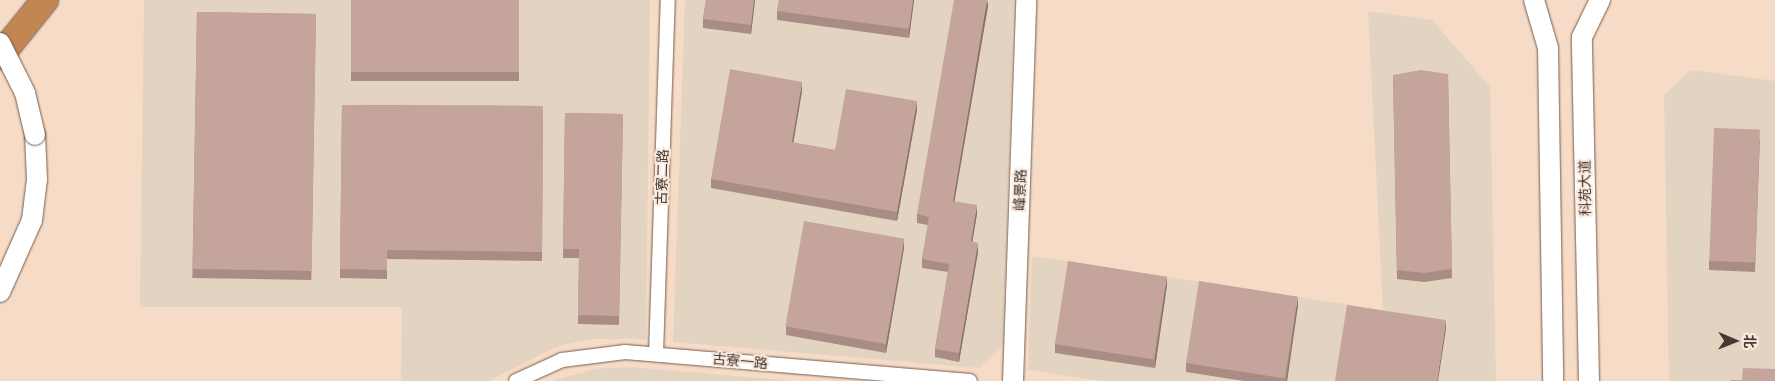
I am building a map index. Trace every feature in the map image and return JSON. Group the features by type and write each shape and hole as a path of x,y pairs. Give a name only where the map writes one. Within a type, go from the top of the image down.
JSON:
{"highway":[{"path":"0,56 45,0"}],"street":[{"name":"古寮二路","path":"656,354 668,0"},
{"name":"峰景路","path":"1013,381 1026,0"},
{"path":"1534,0 1548,48 1553,381"},
{"name":"科苑大道","path":"1588,381 1582,37 1600,0"},
{"path":"0,43 25,93 35,135 37,179 32,220 0,292"},
{"name":"古寮一路","path":"516,381 562,360 593,354 656,354 970,381"}],"shaded area":[{"path":"144,0 650,0 646,339 591,339 558,346 488,381 401,381 402,307 140,307"},
{"path":"685,0 1014,0 1003,344 979,368 673,342"},
{"path":"1368,11 1432,20 1490,87 1496,381 1101,381 1028,370 1032,256 1383,310"},
{"path":"1691,70 1775,81 1775,381 1669,381 1664,95"},
{"path":"625,367 794,381 550,381 595,369"}],"building":[{"path":"351,0 519,0 519,72 351,72"},
{"path":"706,0 754,0 751,25 703,19"},
{"path":"779,0 913,0 909,29 777,11"},
{"path":"954,0 987,0 953,201 977,205 971,241 978,243 959,353 935,349 949,264 922,259 929,217 917,214"},
{"path":"197,12 316,14 311,271 193,269"},
{"path":"730,69 802,82 792,142 835,150 846,89 917,101 897,212 711,179"},
{"path":"1421,70 1448,74 1452,269 1424,273 1397,270 1393,75"},
{"path":"342,105 543,106 542,252 387,250 387,270 340,269"},
{"path":"565,113 623,114 619,316 578,315 579,249 563,249"},
{"path":"1714,128 1760,130 1755,263 1709,261"},
{"path":"804,221 904,239 886,344 785,326"},
{"path":"1068,261 1167,277 1154,360 1055,344"},
{"path":"1199,281 1298,297 1285,379 1186,363"},
{"path":"1347,305 1446,320 1437,381 1335,381"},
{"path":"1743,368 1775,369 1775,381 1731,381 1742,380"}]}
